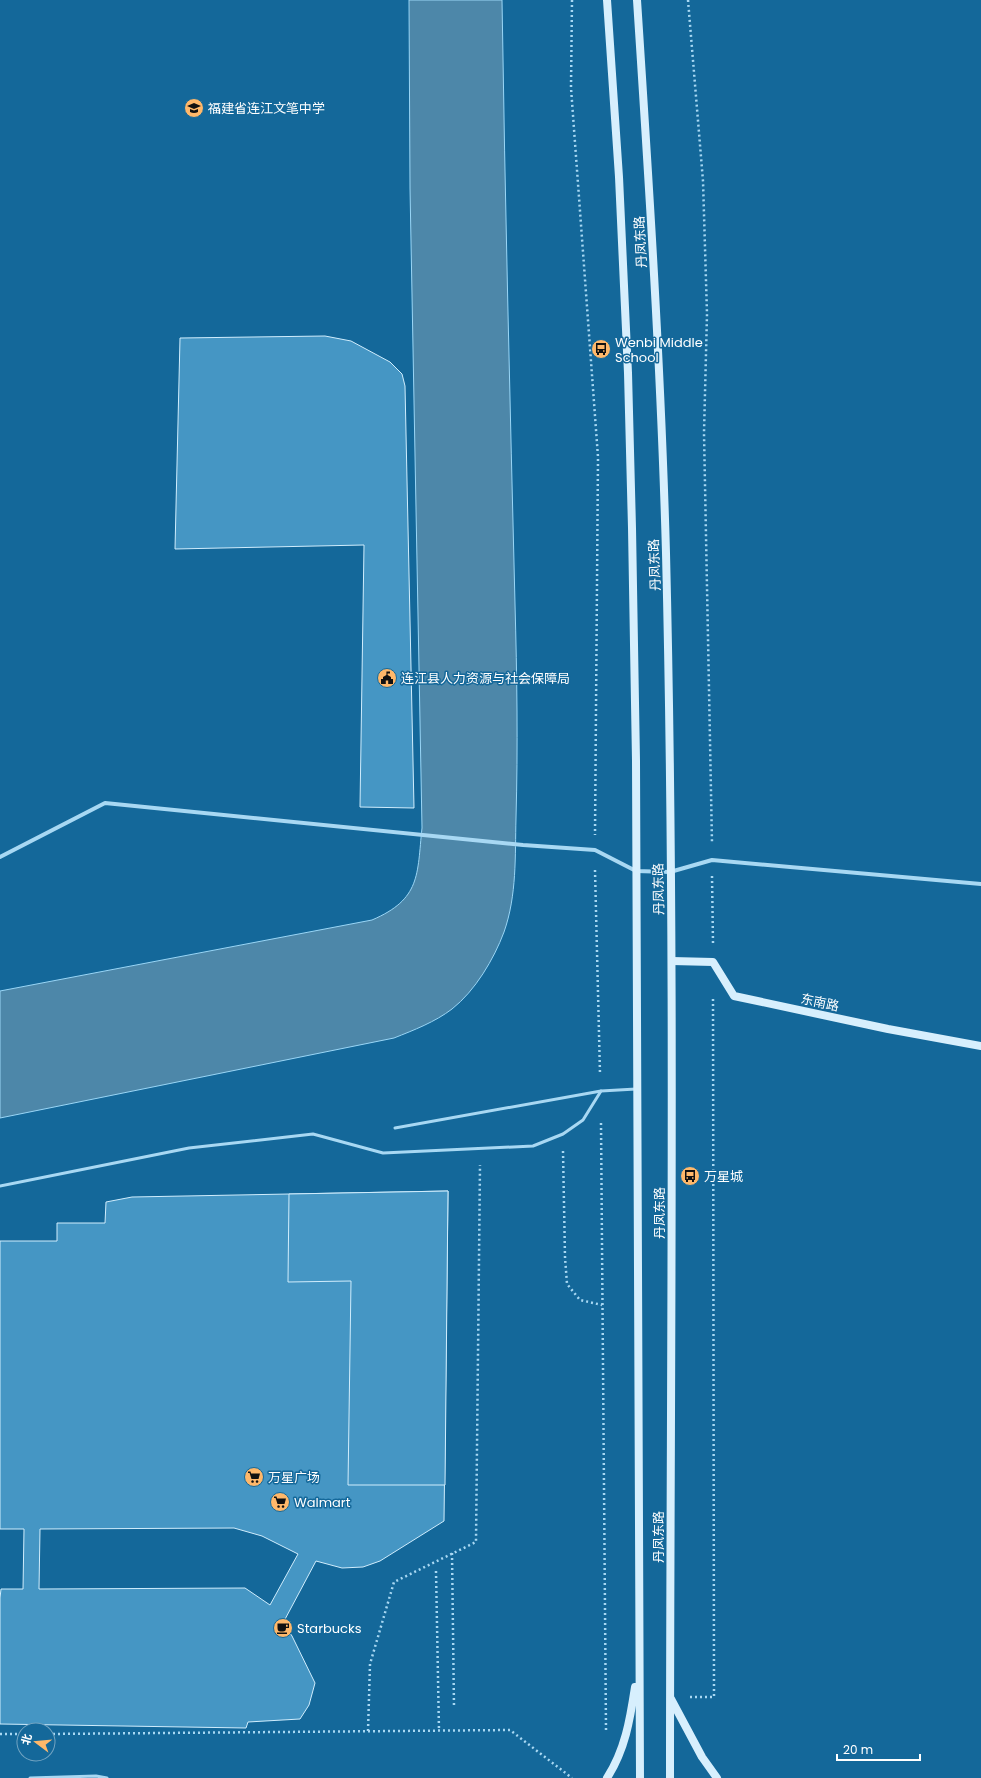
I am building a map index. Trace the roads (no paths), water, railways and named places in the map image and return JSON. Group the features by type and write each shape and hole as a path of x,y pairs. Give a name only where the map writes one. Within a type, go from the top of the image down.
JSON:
{"main road":[{"name":"丹凤东路","path":"607,0 619,177 628,380 635,688 640,1778"},
{"name":"丹凤东路","path":"637,0 653,248 664,500 668,670 672,961 670,1778"},
{"name":"东南路","path":"672,961 713,962 734,996 888,1029 981,1046"},
{"path":"608,1778 616,1764 628,1733 639,1665"},
{"path":"670,1698 702,1757 717,1778"}],"street":[{"path":"0,857 105,803 523,845 595,850 636,871 670,872 712,860 981,884"}],"lane":[{"path":"395,1128 601,1091 637,1089"},
{"path":"0,1186 189,1148 313,1134 383,1152 533,1146 563,1134 583,1120 601,1091"},
{"path":"30,1778 96,1776 107,1778"}],"water":[{"path":"409,0 502,0 517,738 515,861 511,904 504,932 495,953 483,974 460,1002 439,1018 394,1038 0,1118 0,991 372,920 388,912 400,903 414,884 419,859 422,828 410,188"}],"place":[{"name":"福建省连江文笔中学","path":"194,108"},
{"name":"Wenbi Middle School","path":"601,349"},
{"name":"连江县人力资源与社会保障局","path":"387,678"},
{"name":"万星城","path":"690,1176"},
{"name":"万星广场","path":"254,1477"},
{"name":"Walmart","path":"280,1502"},
{"name":"Starbucks","path":"283,1628"}]}
